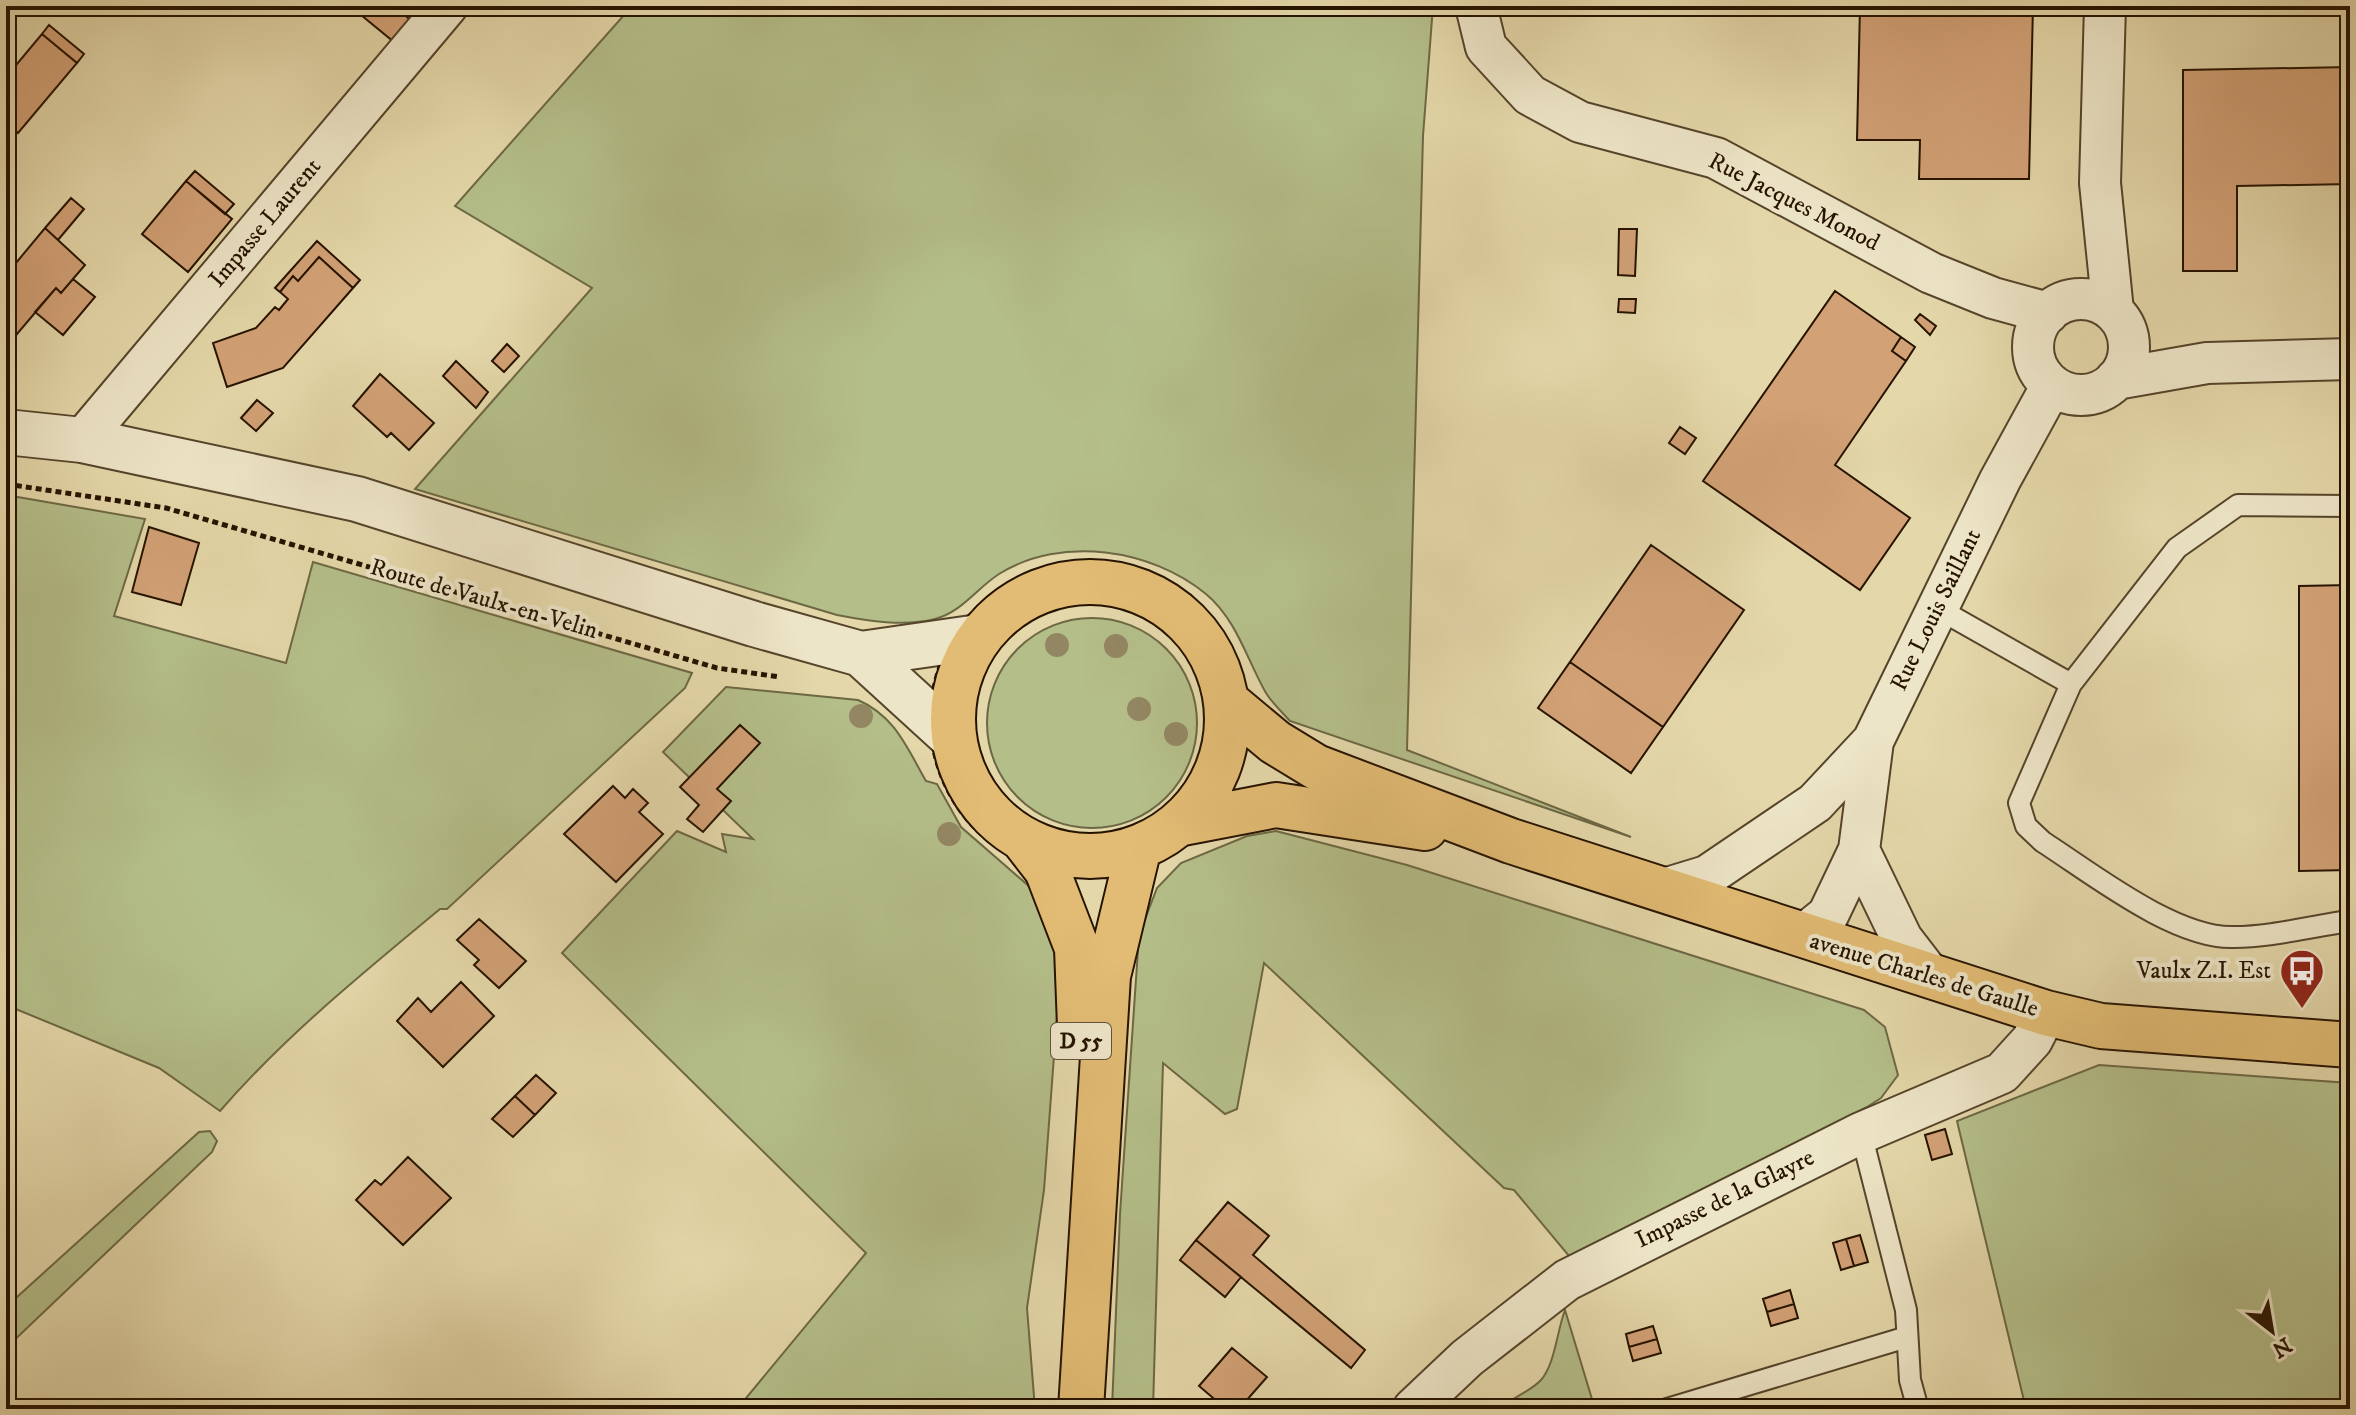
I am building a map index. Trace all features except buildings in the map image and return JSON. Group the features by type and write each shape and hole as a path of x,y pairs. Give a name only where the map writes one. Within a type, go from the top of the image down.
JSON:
{"main road":[{"path":"1102,581 1147,593 1186,619 1213,657 1236,709 1225,747 1194,820 1136,858 1061,853 1035,855 976,797 961,768 936,741 953,702 962,668 965,639 1013,604 1055,585 1102,581"},
{"name":"avenue Charles de Gaulle","path":"1236,709 1275,742 1316,767 1511,841 2046,1013 2101,1026 2350,1045"},
{"name":"avenue Charles de Gaulle","path":"1194,820 1276,805 1511,841"},
{"name":"D 55","path":"1035,855 1077,948 1088,1256"},
{"name":"D 55","path":"1081,1409 1088,1256 1108,976 1136,858"}],"street":[{"name":"Impasse Laurent","path":"82,440 447,6"},
{"name":"Rue Jacques Monod","path":"1476,6 1486,47 1530,95 1580,122 1716,158 1931,273 1993,298 2054,308"},
{"path":"2105,6 2100,183 2113,311"},
{"path":"2100,183 2080,270 2034,336 2036,363 2095,376 2207,363 2350,359"},
{"name":"Rue Jacques Monod","path":"1931,273 2016,333 2034,350"},
{"path":"2054,308 2088,299 2113,311 2122,321 2095,376"},
{"name":"Rue Louis Saillant","path":"1661,890 1707,876 1815,803 1873,741 2000,480 2095,376"},
{"path":"6,432 82,440 357,499 754,624 861,654 965,639"},
{"path":"861,654 936,741"},
{"name":"Rue Louis Saillant","path":"1802,936 1828,915 1859,850 1873,741"},
{"path":"1859,850 1902,939 1932,978"},
{"name":"Impasse de la Glayre","path":"1413,1409 1467,1358 1567,1280 1861,1133 2002,1073 2032,1040 2046,1013"}],"lane":[{"path":"2350,506 2238,505 2177,548 2071,684 2019,803 2026,826 2043,842 2174,924 2198,934 2234,937 2350,921"},
{"path":"1937,608 2071,684"},
{"path":"1861,1133 1906,1310 1910,1380 1918,1409"},
{"path":"1667,1409 1907,1337"}],"path":[{"name":"Route de Vaulx-en-Velin","path":"6,484 166,508 717,668 795,680"},
{"path":"1087,563 1140,571 1187,598 1222,639 1242,689 1236,709 1235,770 1194,820 1184,842 1159,858 1136,858 1076,875 1035,855 1009,855 976,830 951,797 936,741 936,678 965,639 987,599 1034,572 1087,563"}],"green space":[{"path":"632,6 1433,6 1423,136 1407,750 1631,837 1290,721 1266,693 1234,628 1217,604 1184,579 1159,566 1133,558 1106,552 1050,554 999,574 945,616 911,623 886,622 837,615 415,489 592,288 455,206"},
{"path":"6,495 145,519 114,616 286,663 313,562 692,673 685,688 447,909 440,909 326,1006 271,1056 220,1111 159,1068 6,1005"},
{"path":"1092,618 1132,626 1166,649 1189,683 1197,723 1189,763 1166,797 1132,820 1092,828 1052,820 1018,797 995,763 987,723 995,683 1018,649 1052,626"},
{"path":"726,687 858,700 871,707 899,734 926,781 937,784 961,827 1038,894 1057,927 1059,989 1044,1190 1027,1308 1035,1409 737,1409 866,1253 562,953 677,831 726,852 722,834 753,839 663,752"},
{"path":"1276,831 1407,865 1864,1010 1885,1027 1898,1075 1881,1098 1867,1107 1569,1256 1514,1190 1504,1188 1264,963 1237,1109 1225,1114 1163,1063 1153,1409 1112,1409 1120,1214 1139,935 1157,888 1181,863 1247,836"},
{"path":"2099,1065 2350,1083 2350,1409 2026,1409 1957,1121"},
{"path":"210,1131 217,1141 212,1152 6,1348 6,1307 199,1132"},
{"path":"1565,1310 1595,1409 1500,1409 1537,1384 1546,1373"}],"place":[{"name":"Vaulx Z.I. Est","path":"2302,1010"}]}
